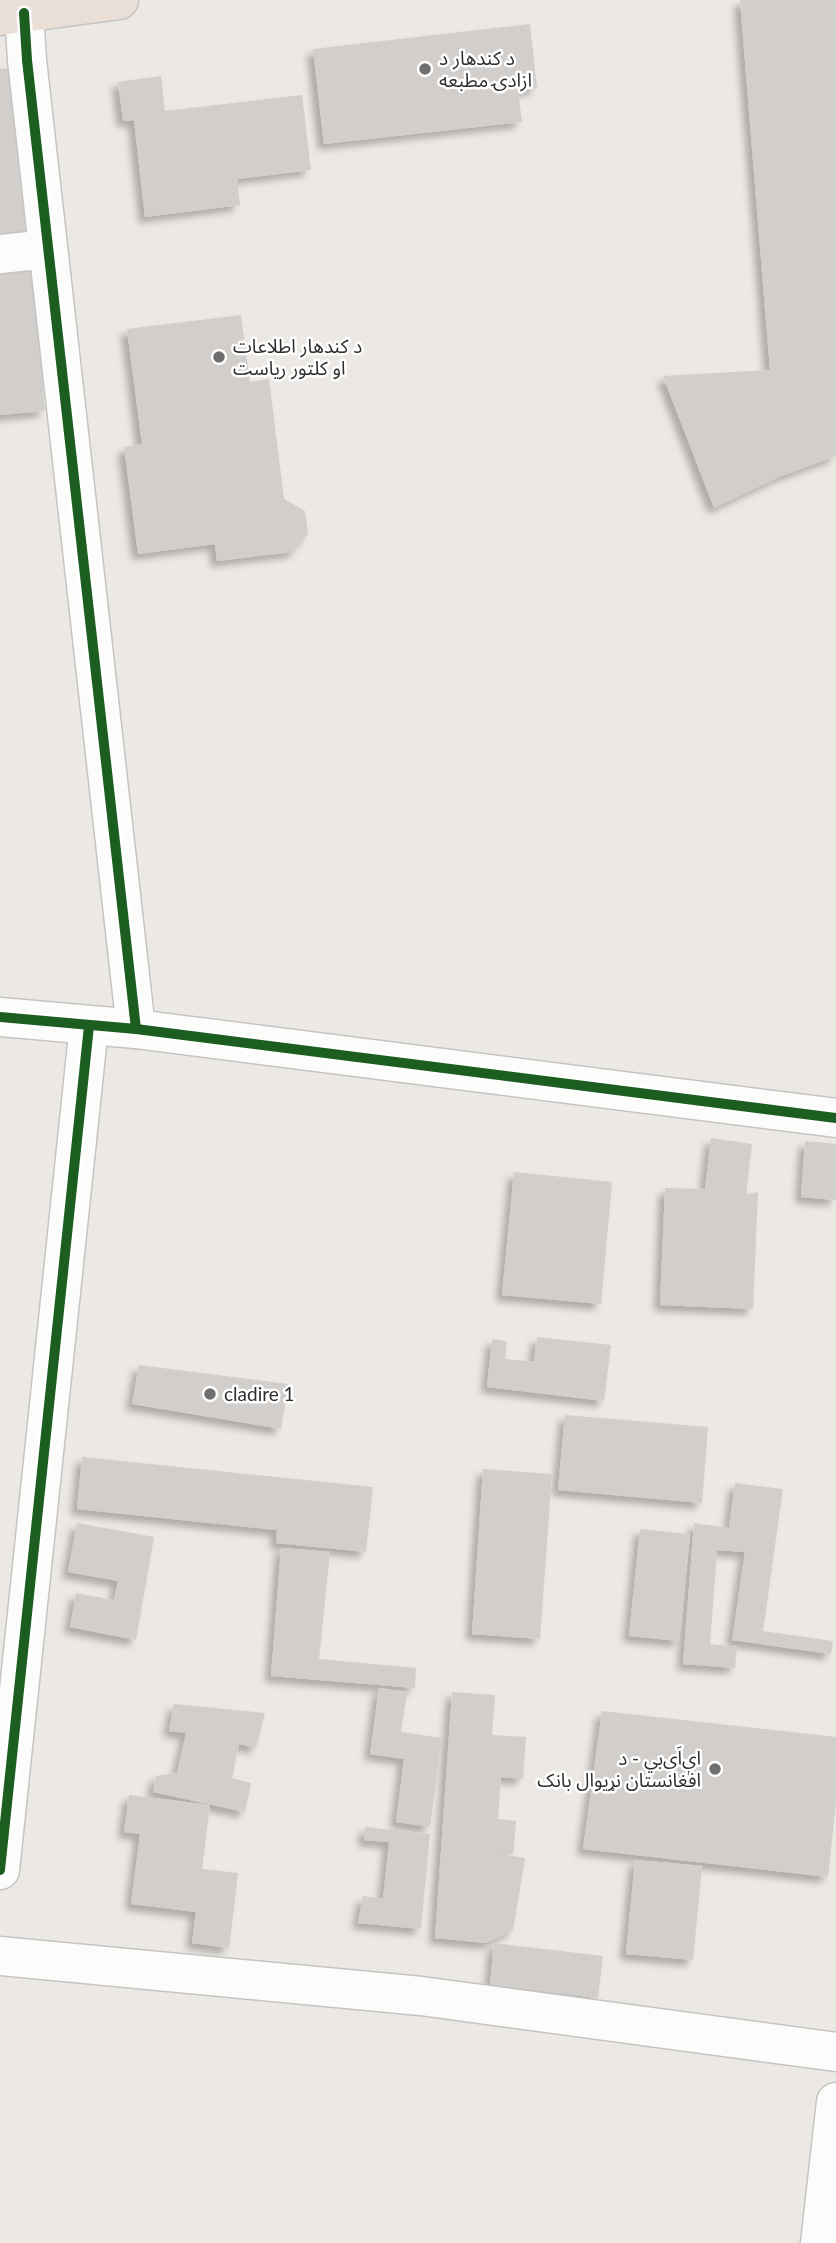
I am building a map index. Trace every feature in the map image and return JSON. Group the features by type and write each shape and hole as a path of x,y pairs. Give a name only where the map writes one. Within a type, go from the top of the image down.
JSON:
{"highway":[{"path":"12,15 119,0"}],"street":[{"path":"12,15 48,249 136,1029"},
{"path":"0,254 48,249"},
{"path":"0,1017 136,1029 836,1118"},
{"path":"0,1870 89,1026"},
{"path":"0,1956 421,1996 836,2052"},
{"path":"820,2243 836,2102"}],"building":[{"path":"740,0 836,0 836,456 779,477 714,508 663,376 770,370"},
{"name":"د کندهار د ازادۍ مطبعه","path":"530,24 537,88 518,91 522,122 324,144 313,49"},
{"path":"11,68 27,244 0,247 0,69"},
{"path":"161,76 165,111 302,95 311,170 237,179 240,205 145,217 134,120 123,121 118,82"},
{"path":"32,266 45,411 0,415 0,269"},
{"path":"241,315 250,382 269,379 284,499 305,511 308,534 293,552 217,561 215,544 138,554 124,447 142,444 127,329"},
{"path":"711,1138 752,1144 746,1194 758,1192 753,1309 660,1305 665,1188 705,1189"},
{"path":"805,1141 836,1144 836,1200 801,1197"},
{"path":"514,1172 612,1182 601,1304 502,1295"},
{"path":"537,1337 611,1345 604,1401 487,1387 492,1339 507,1341 505,1359 534,1362"},
{"name":"cladire 1","path":"139,1365 288,1384 281,1429 132,1404"},
{"path":"565,1415 708,1427 702,1503 558,1490"},
{"path":"82,1457 373,1487 366,1552 276,1543 277,1530 77,1509"},
{"path":"483,1469 552,1474 540,1639 472,1634"},
{"path":"735,1483 783,1489 763,1631 833,1641 831,1654 732,1640 745,1552 717,1550 710,1644 737,1647 735,1668 683,1664 694,1523 729,1528"},
{"path":"77,1523 154,1537 136,1640 70,1627 76,1593 114,1600 118,1581 68,1572"},
{"path":"640,1529 690,1534 679,1641 629,1636"},
{"path":"281,1548 330,1552 319,1659 416,1668 415,1688 271,1676"},
{"path":"379,1688 407,1692 401,1732 442,1738 430,1827 396,1822 404,1759 370,1754"},
{"path":"452,1692 495,1695 492,1735 526,1737 523,1779 501,1777 498,1819 516,1821 513,1854 492,1853 525,1858 513,1930 486,1943 435,1938"},
{"path":"174,1704 265,1713 256,1748 239,1744 232,1778 251,1783 245,1812 153,1792 156,1776 177,1773 186,1733 169,1731"},
{"name":"اې‌اَی‌بي - د افغانستان نړیوال بانک","path":"602,1711 836,1737 836,1801 828,1877 583,1849"},
{"path":"129,1795 210,1805 202,1869 238,1873 229,1948 192,1943 196,1912 131,1904 140,1834 124,1832"},
{"path":"365,1827 430,1834 421,1929 358,1923 363,1896 383,1899 389,1842 364,1840"},
{"path":"635,1860 702,1866 693,1960 626,1954"},
{"path":"494,1943 603,1956 598,1998 490,1985"}],"cycle path":[{"path":"24,13 27,60 136,1029"},
{"path":"0,1017 136,1029 836,1118"},
{"path":"0,1870 89,1026"}],"place":[{"name":"د کندهار د ازادۍ مطبعه","path":"425,69"},
{"name":"د کندهار اطلاعات او کلتور رياست","path":"219,357"},
{"name":"cladire 1","path":"210,1394"},
{"name":"اې‌اَی‌بي - د افغانستان نړیوال بانک","path":"715,1769"}]}
